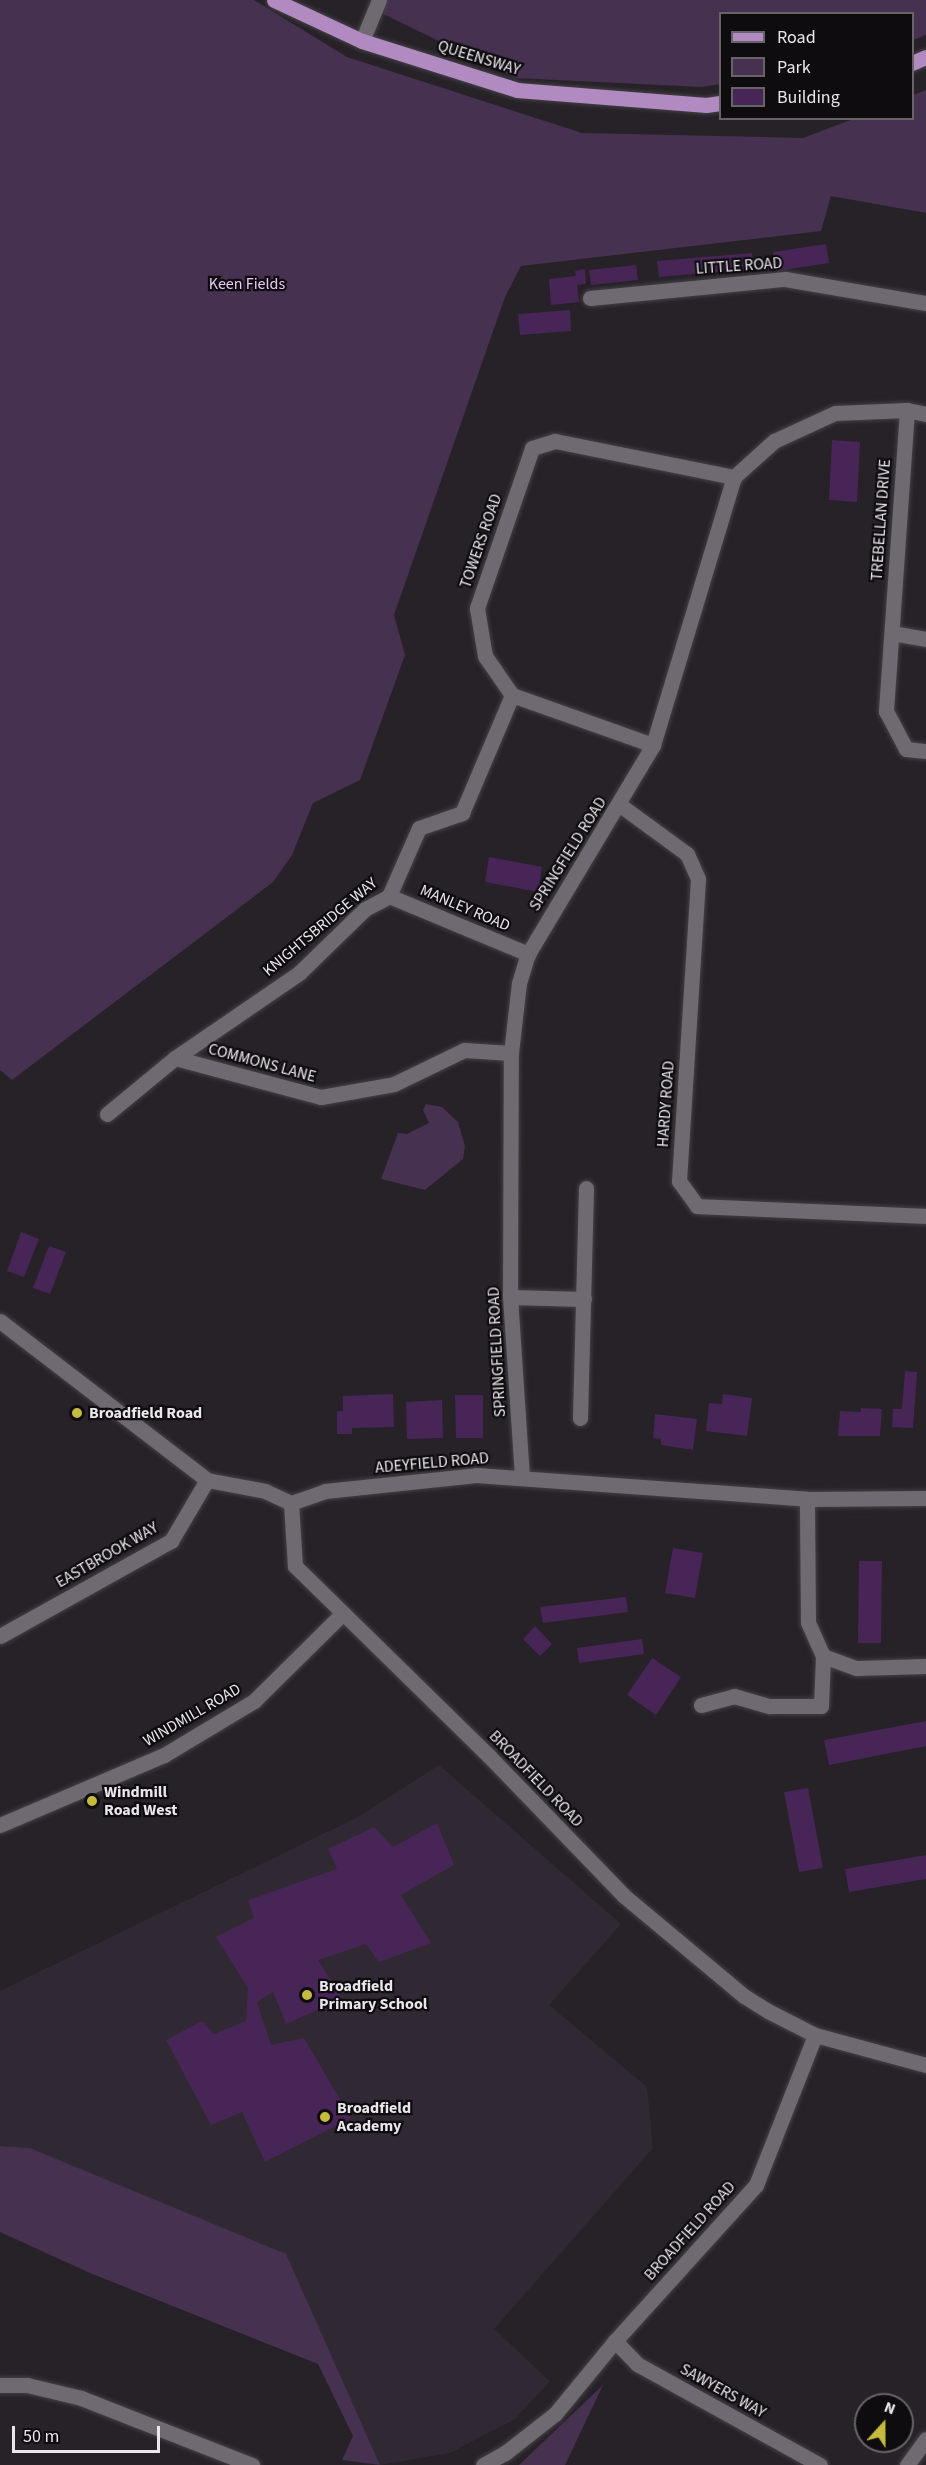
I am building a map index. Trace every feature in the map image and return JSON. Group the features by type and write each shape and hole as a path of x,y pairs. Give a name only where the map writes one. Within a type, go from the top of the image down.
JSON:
{"main road":[{"name":"QUEENSWAY","path":"274,0 362,41 517,90 706,105 719,103"}],"street":[{"path":"362,41 379,0"},
{"name":"LITTLE ROAD","path":"590,298 785,279 926,303"},
{"path":"734,477 774,441 835,413 907,410 926,414"},
{"name":"TREBELLAN DRIVE","path":"907,410 886,711 906,749 926,751"},
{"name":"TOWERS ROAD","path":"512,695 485,656 477,608 532,448 555,441 734,477"},
{"name":"SPRINGFIELD ROAD","path":"522,1477 510,1297 512,1053 519,983 528,954 620,805 653,746 734,477"},
{"path":"892,633 926,639"},
{"path":"512,695 653,746"},
{"name":"KNIGHTSBRIDGE WAY","path":"107,1114 175,1058 299,973 365,909 389,896 420,828 462,813 512,695"},
{"name":"HARDY ROAD","path":"620,805 687,854 698,879 679,1181 697,1206 926,1216"},
{"name":"MANLEY ROAD","path":"389,896 528,954"},
{"name":"COMMONS LANE","path":"175,1058 321,1097 394,1084 464,1050 512,1053"},
{"path":"580,1418 586,1188"},
{"path":"510,1297 584,1299"},
{"path":"0,1321 207,1480 265,1491 291,1503"},
{"name":"ADEYFIELD ROAD","path":"291,1503 325,1491 476,1475 807,1499 926,1498"},
{"name":"EASTBROOK WAY","path":"1,1633 171,1541 207,1480"},
{"path":"701,1705 734,1696 770,1706 821,1706 823,1656 808,1622 807,1499"},
{"name":"BROADFIELD ROAD","path":"291,1503 295,1566 623,1895 744,1996 815,2035 926,2065"},
{"name":"WINDMILL ROAD","path":"0,1825 164,1755 254,1701 343,1613"},
{"path":"823,1656 856,1668 926,1666"},
{"name":"BROADFIELD ROAD","path":"483,2465 505,2453 555,2414 615,2341 756,2185 815,2035"},
{"name":"SAWYERS WAY","path":"615,2341 637,2364 820,2465"},
{"path":"0,2385 27,2385 81,2398 252,2465"},
{"path":"907,2465 926,2439"}],"shaded area":[{"name":"Broadfield Academy","path":"439,1765 621,1924 549,2005 647,2087 653,2148 494,2329 550,2381 515,2419 450,2453 380,2465 285,2254 30,2148 0,2146 0,1991 358,1817"}],"green space":[{"name":"Keen Fields","path":"0,0 254,0 347,57 582,133 803,138 850,120 914,120 914,95 926,90 926,213 831,196 821,231 521,266 505,297 394,615 405,655 360,780 313,803 292,855 273,882 12,1080 0,1070"},
{"path":"378,0 926,0 926,35 914,40 914,12 719,12 719,84 702,87 515,78 375,10"},
{"path":"426,1104 442,1107 458,1122 465,1146 463,1159 425,1190 381,1179 398,1133 407,1134 429,1123 423,1110"},
{"path":"0,2146 30,2148 286,2254 380,2465 342,2460 353,2436 318,2364 90,2273 0,2232"},
{"path":"603,2385 565,2465 519,2465"}],"building":[{"path":"826,244 829,263 776,271 773,252"},
{"path":"752,253 753,269 659,277 657,261"},
{"path":"636,265 638,280 591,285 589,270"},
{"path":"585,269 586,284 577,285 579,302 551,305 549,279 576,276 575,271"},
{"path":"570,310 571,331 520,335 518,314"},
{"path":"832,440 860,442 857,502 829,500"},
{"path":"489,857 542,867 538,892 485,882"},
{"path":"21,1232 39,1239 24,1277 7,1271"},
{"path":"49,1246 66,1252 50,1294 33,1288"},
{"path":"905,1371 917,1372 913,1428 892,1427 893,1409 902,1409"},
{"path":"393,1394 394,1427 352,1428 352,1434 337,1434 337,1411 343,1411 343,1396"},
{"path":"723,1394 752,1398 747,1436 706,1431 709,1403 722,1404"},
{"path":"455,1395 483,1395 483,1438 456,1438"},
{"path":"442,1400 443,1438 407,1439 406,1402"},
{"path":"861,1408 882,1409 880,1436 838,1436 840,1411 861,1412"},
{"path":"655,1414 697,1419 693,1450 661,1445 661,1439 653,1438"},
{"path":"673,1548 703,1553 695,1598 665,1593"},
{"path":"859,1561 882,1561 881,1643 858,1643"},
{"path":"626,1597 628,1612 543,1623 540,1607"},
{"path":"535,1626 552,1644 540,1656 523,1639"},
{"path":"642,1639 644,1654 579,1663 577,1648"},
{"path":"652,1658 681,1677 656,1715 627,1695"},
{"path":"926,1721 926,1746 829,1765 824,1740"},
{"path":"808,1788 823,1868 799,1872 784,1792"},
{"name":"Broadfield Primary School","path":"437,1823 454,1865 401,1895 431,1943 379,1962 366,1944 318,1960 342,1999 286,2024 273,1992 257,2002 271,2045 304,2038 351,2118 265,2162 242,2112 211,2125 166,2040 202,2021 214,2034 246,2021 248,1988 216,1937 254,1918 248,1900 337,1869 328,1849 374,1827 393,1847"},
{"path":"926,1855 926,1879 849,1892 845,1869"}],"place":[{"name":"Broadfield Road","path":"77,1413"},
{"name":"Windmill Road West","path":"92,1801"},
{"name":"Broadfield Primary School","path":"307,1995"},
{"name":"Broadfield Academy","path":"325,2117"}]}
